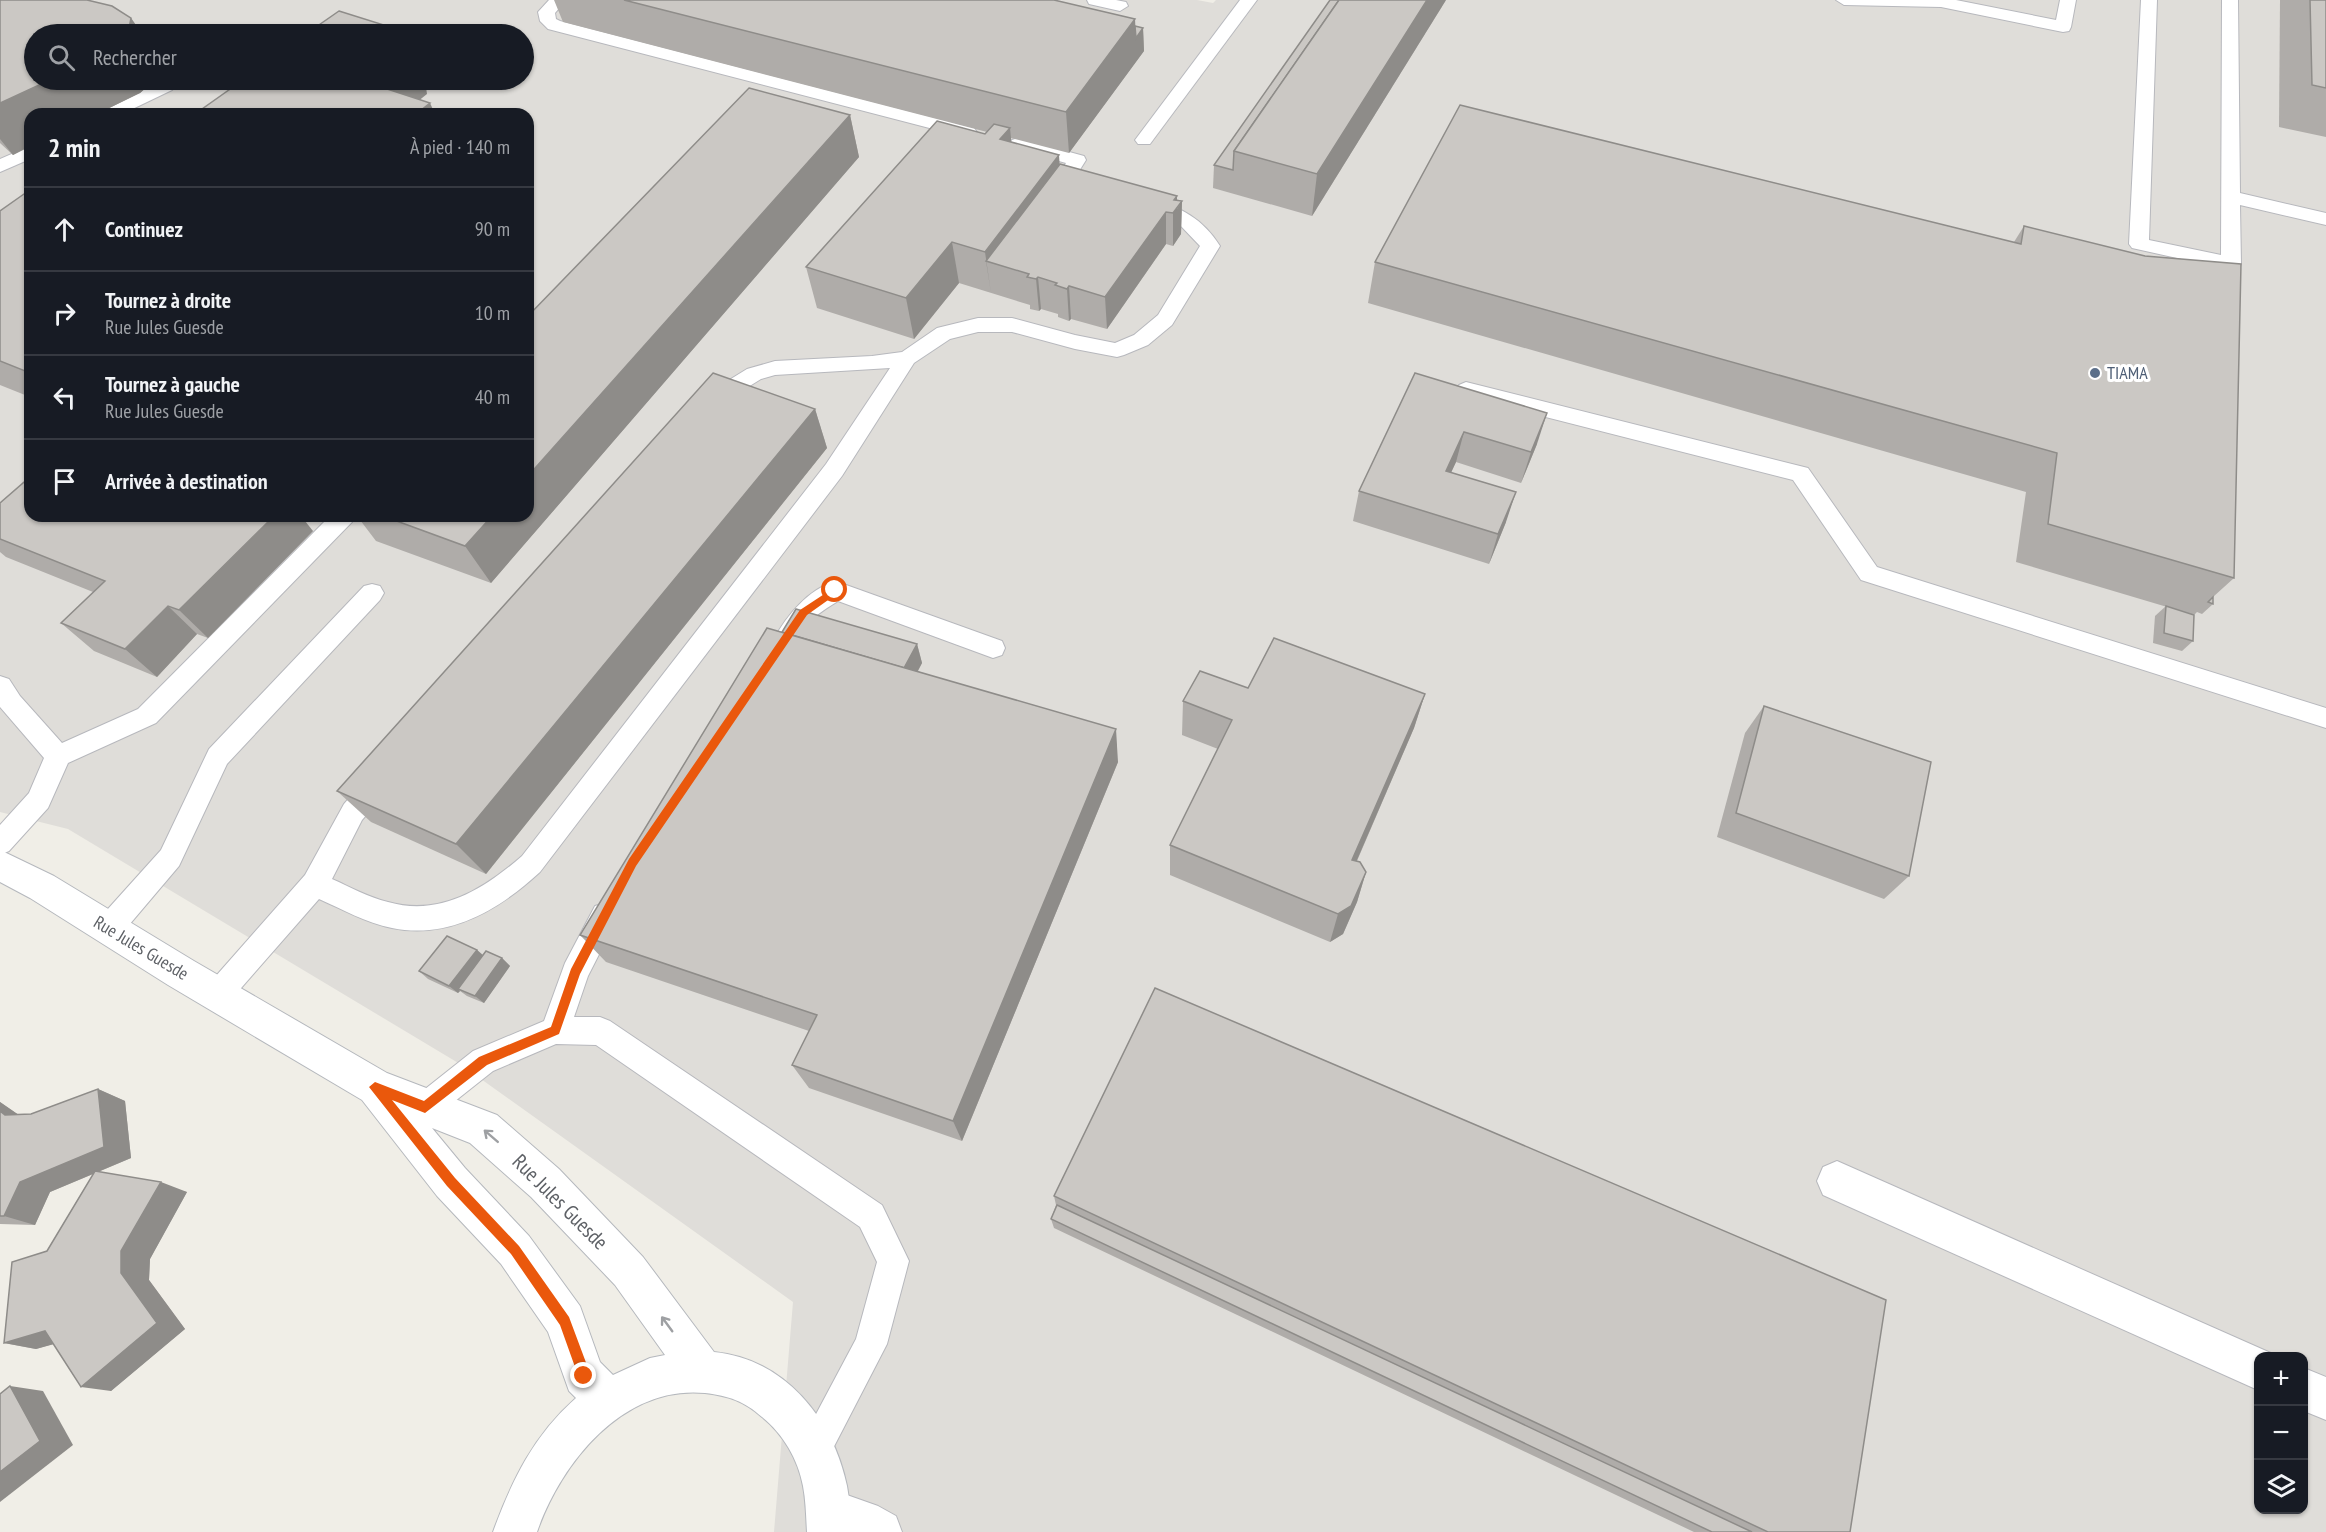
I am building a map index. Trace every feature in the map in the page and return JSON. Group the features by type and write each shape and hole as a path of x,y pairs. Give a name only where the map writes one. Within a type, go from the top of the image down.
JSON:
{"street":[{"name":"Rue Jules Guesde","path":"0,865 42,887 108,929 375,1087 483,1129 545,1183 629,1271 702,1371"},
{"name":"Rue Jules Guesde","path":"375,1087 451,1182 515,1250 565,1321 584,1376 608,1400"},
{"path":"1838,1181 2254,1367"},
{"path":"515,1532 539,1474 559,1446 583,1420 608,1400 639,1384 670,1374 702,1371 730,1375 757,1385 780,1401 800,1421 815,1448 825,1478 830,1522 862,1522 880,1532"},
{"path":"2308,1391 2326,1399"}],"lane":[{"path":"558,0 546,12 548,21 555,25 1077,160 1065,179 1098,189"},
{"path":"1095,0 1120,6"},
{"path":"1144,140 1249,0"},
{"path":"1844,0 1941,2 2063,27 2068,0"},
{"path":"2150,0 2139,244 2231,264 2230,0"},
{"path":"120,108 158,90"},
{"path":"0,166 24,155"},
{"path":"2230,197 2326,219"},
{"path":"315,884 392,916 442,918 476,906 508,885 538,855 834,470 907,358 944,333 978,325 1012,325 1075,342 1118,350 1141,340 1165,320 1210,246 1199,229 1175,212 1131,199"},
{"path":"696,421 720,395 754,374 775,368 872,363 907,358"},
{"path":"1466,390 1800,474 1869,574 2326,718"},
{"path":"0,843 39,800 58,756 147,716 338,522"},
{"path":"771,661 804,613 835,590 993,648"},
{"path":"108,929 170,858 218,757 372,593"},
{"path":"0,686 11,703 58,756"},
{"path":"218,994 315,884 353,812 392,767"},
{"path":"555,1030 575,972 617,892"},
{"path":"425,1107 483,1061 555,1030 600,1031 870,1215 893,1261 871,1344 815,1448"}],"shaded area":[{"path":"0,0 1197,0 1213,3 1216,0 2326,0 2326,1532 774,1532 793,1302 460,1064 68,829 0,812"}],"building":[{"path":"0,0 87,0 112,6 131,18 130,24 24,24 24,90 28,90 0,103"},
{"path":"624,0 1054,0 1135,19 1066,112"},
{"path":"1330,0 1339,0 1234,151 1233,170 1214,165"},
{"path":"1339,0 1427,0 1317,174 1234,151"},
{"path":"2310,0 2326,0 2326,88 2312,85"},
{"path":"339,11 381,24 320,24"},
{"path":"1135,26 1143,28 1136,38"},
{"path":"749,88 850,115 534,469 534,310"},
{"path":"229,90 390,90 430,103 424,108 203,108"},
{"path":"1460,105 2021,244 2024,226 2145,256 2241,264 2234,578 2048,524 2057,453 1375,262"},
{"path":"937,121 985,134 994,124 1010,128 1000,139 1059,155 985,252 952,242 906,298 806,267"},
{"path":"1060,164 1177,196 1174,200 1182,201 1173,213 1166,212 1105,297 1069,286 1067,289 1038,277 1036,279 1027,277 1029,274 986,261"},
{"path":"24,194 24,371 0,361 0,211"},
{"path":"713,373 815,409 456,844 337,791"},
{"path":"1415,373 1547,413 1531,452 1464,432 1446,471 1516,492 1498,534 1359,491"},
{"path":"24,482 24,522 268,522 179,610 168,606 125,649 61,623 105,581 0,539 0,503"},
{"path":"399,522 487,522 465,546"},
{"path":"2166,606 2194,615 2193,641 2164,633"},
{"path":"796,609 917,644 904,668 782,632"},
{"path":"767,628 1116,729 953,1121 792,1065 817,1015 580,935"},
{"path":"1274,638 1425,694 1352,860 1360,862 1366,872 1351,906 1338,914 1170,845 1232,720 1183,701 1200,671 1248,688"},
{"path":"1764,706 1931,762 1909,876 1736,813"},
{"path":"447,936 477,950 449,986 419,971"},
{"path":"486,951 502,958 475,996 458,989"},
{"path":"1155,988 1886,1300 1850,1532 1768,1532 1054,1196"},
{"path":"98,1089 104,1147 20,1182 4,1216 0,1216 0,1111 5,1115 31,1114"},
{"path":"95,1171 161,1182 121,1251 121,1273 157,1323 81,1387 45,1331 4,1343 12,1262 47,1251"},
{"path":"1057,1205 1752,1532 1712,1532 1051,1219"},
{"path":"10,1386 40,1441 0,1472 0,1394"}],"place":[{"name":"TIAMA","path":"2095,373"}],"route":[{"path":"584,1376 565,1321 515,1250 451,1182 375,1087 425,1107 483,1061 555,1030 575,972 633,862 804,613 835,590"}]}
